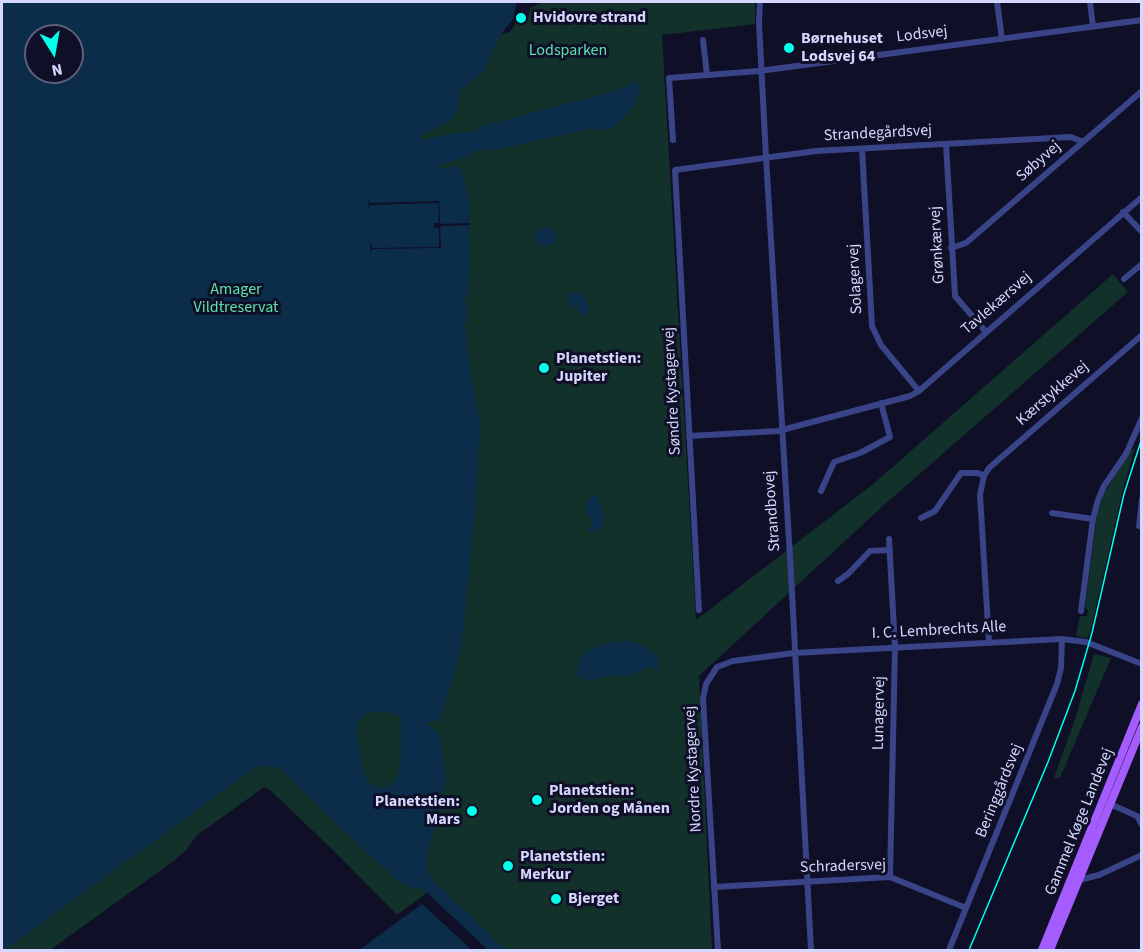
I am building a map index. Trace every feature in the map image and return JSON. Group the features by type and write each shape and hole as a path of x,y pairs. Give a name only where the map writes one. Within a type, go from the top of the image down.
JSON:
{"main road":[{"name":"Gammel Køge Landevej","path":"1042,951 1142,704"},
{"name":"Gammel Køge Landevej","path":"1050,951 1142,727"}],"street":[{"name":"Strandbovej","path":"760,2 766,157 811,951"},
{"path":"997,2 1002,39"},
{"path":"1090,2 1093,27"},
{"name":"Lodsvej","path":"673,140 669,78 762,70 1142,20"},
{"path":"703,40 707,75"},
{"name":"Søbyvej","path":"951,248 966,243 1142,91"},
{"name":"Strandegårdsvej","path":"675,170 816,151 1071,137 1083,142"},
{"name":"Grønkærvej","path":"946,144 954,296 986,332"},
{"name":"Solagervej","path":"862,148 872,326 881,345 919,391"},
{"name":"Søndre Kystagervej","path":"675,170 699,610"},
{"name":"Tavlekærsvej","path":"689,435 781,430 910,396 919,391 1142,197"},
{"path":"1123,212 1142,232"},
{"path":"1124,279 1142,264"},
{"name":"Kærstykkevej","path":"984,476 989,468 1142,335"},
{"path":"821,491 834,462 860,453 890,437 881,403"},
{"path":"1081,611 1093,519 1104,486 1126,454 1142,418"},
{"path":"921,518 935,512 961,473 978,473 984,476 980,495 988,642"},
{"path":"1139,526 1142,499"},
{"path":"1052,513 1093,519"},
{"name":"Lunagervej","path":"889,539 895,647 890,877"},
{"path":"838,581 870,551 890,550"},
{"name":"I. C. Lembrechts Alle","path":"794,653 1062,639 1086,642 1142,664"},
{"name":"Beringgårdsvej","path":"949,951 1057,684 1061,668 1062,639"},
{"name":"Nordre Kystagervej","path":"718,951 703,700 706,684 717,667 733,661 794,653"},
{"name":"Gammel Køge Landevej","path":"1110,804 1137,816 1142,825"},
{"path":"1079,880 1099,875 1142,855"},
{"path":"1086,864 1093,874 1099,875"},
{"name":"Schradersvej","path":"714,887 890,877 966,908"}],"green space":[{"name":"Amager Vildtreservat","path":"2,2 517,2 480,73 483,72 501,34 510,32 516,23 527,23 530,8 544,2 755,2 755,24 662,35 696,620 872,485 1113,274 1128,292 884,505 699,676 712,950 505,950 433,880 293,780 364,849 428,892 397,915 335,852 269,789 264,787 196,836 187,849 174,861 50,950 2,950"},
{"path":"1135,447 1122,493 1090,633 1087,638 1076,636 1080,616 1087,616 1088,611 1085,607 1097,516 1103,495 1128,454"},
{"path":"1094,654 1111,658 1060,778 1054,778 1076,716"}],"water":[{"name":"Amager Vildtreservat","path":"2,2 517,2 513,19 501,34 483,72 460,90 458,109 453,117 447,123 421,135 421,140 472,132 486,125 607,93 637,82 640,89 635,104 617,125 608,130 588,129 504,148 474,151 467,157 438,165 439,169 457,166 462,170 469,201 468,295 463,300 467,305 467,321 462,326 466,329 469,363 480,424 476,503 461,651 440,720 426,723 440,734 446,778 439,813 428,849 426,868 434,881 505,950 488,950 422,888 414,889 400,882 278,767 257,766 2,950","holes":["384,711 399,716 401,760 398,775 392,785 385,788 376,787 368,782 364,773 356,733 357,723 366,713"]},
{"path":"545,227 554,230 557,239 555,244 545,246 536,243 535,235 538,229"},
{"path":"570,292 583,295 589,306 589,312 585,315 577,311 579,303 572,308 569,306 567,296"},
{"path":"594,495 597,496 604,514 602,530 597,526 597,531 591,533 588,528 591,528 592,520 586,512 587,501"},
{"path":"629,641 640,644 657,656 659,663 657,671 650,666 629,677 609,675 589,681 576,675 581,657 588,650 610,642"},
{"path":"422,904 472,950 359,950"}],"pier":[{"path":"368,197 370,203 439,201 442,224 470,223 470,225 442,226 440,228 441,248 372,249 371,255 370,242 372,248 439,247 439,228 434,228 434,223 439,223 438,203 370,205 369,210"}],"tram line":[{"path":"969,950 1048,762 1075,691 1092,633 1124,494 1142,438"}],"place":[{"name":"Hvidovre strand","path":"521,18"},
{"name":"Børnehuset Lodsvej 64","path":"789,48"},
{"name":"Planetstien: Jupiter","path":"544,368"},
{"name":"Planetstien: Jorden og Månen","path":"537,800"},
{"name":"Planetstien: Mars","path":"472,811"},
{"name":"Planetstien: Merkur","path":"508,866"},
{"name":"Bjerget","path":"556,899"}],"park label":[{"name":"Lodsparken","path":"568,51"}]}
